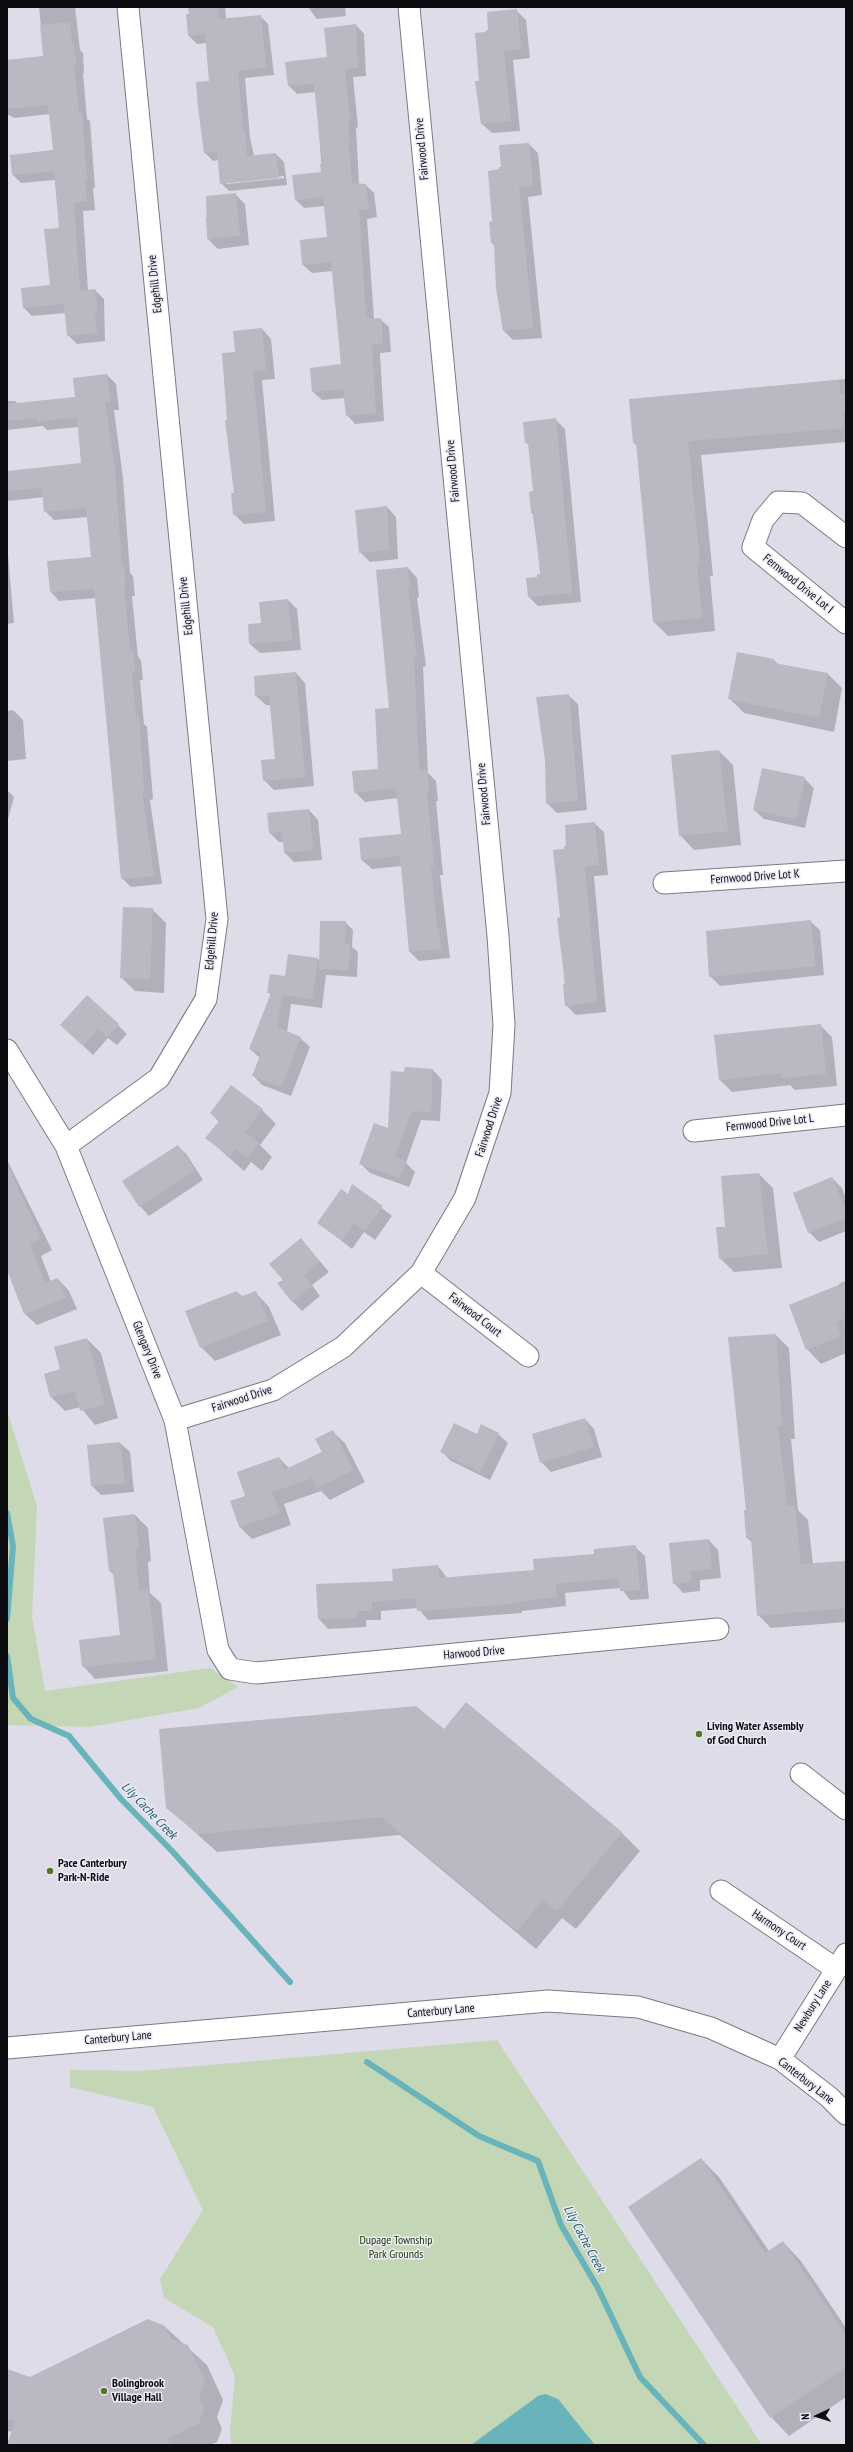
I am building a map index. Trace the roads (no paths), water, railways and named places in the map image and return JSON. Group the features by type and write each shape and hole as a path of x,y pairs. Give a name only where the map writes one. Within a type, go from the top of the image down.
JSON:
{"street":[{"name":"Edgehill Drive","path":"66,1146 159,1078 206,999 217,919 128,7"},
{"name":"Fairwood Drive","path":"175,1420 273,1390 344,1347 421,1273 465,1198 500,1094 504,1026 498,936 409,7"},
{"name":"Fernwood Drive Lot I","path":"846,537 802,503 778,502 763,520 753,547 846,623"},
{"name":"Fernwood Drive Lot K","path":"664,883 846,870"},
{"name":"Glengary Drive","path":"7,1050 66,1146 175,1420 218,1650 230,1669"},
{"name":"Fernwood Drive Lot L","path":"694,1131 846,1115"},
{"name":"Fairwood Court","path":"421,1273 528,1356"},
{"name":"Harwood Drive","path":"230,1669 256,1673 718,1629"},
{"path":"801,1774 846,1809"},
{"name":"Harmony Court","path":"721,1891 841,1961"},
{"name":"Newbury Lane","path":"780,2059 841,1961"},
{"name":"Canterbury Lane","path":"7,2048 548,2001 638,2007 711,2028 780,2059 829,2097 846,2114"}],"water":[{"path":"545,2394 558,2399 595,2445 471,2445 538,2396"}],"waterway":[{"name":"Lily Cache Creek","path":"7,1513 13,1546 7,1619"},
{"name":"Lily Cache Creek","path":"7,1656 13,1698 31,1719 69,1736 121,1799 172,1851 290,1982"},
{"name":"Lily Cache Creek","path":"367,2062 479,2136 538,2161 561,2225 598,2288 640,2377 704,2445"}],"place":[{"name":"Living Water Assembly of God Church","path":"699,1734"},
{"name":"Pace Canterbury Park-N-Ride","path":"50,1871"},
{"name":"Bolingbrook Village Hall","path":"104,2391"}],"park label":[{"name":"Dupage Township Park Grounds","path":"396,2248"}]}
